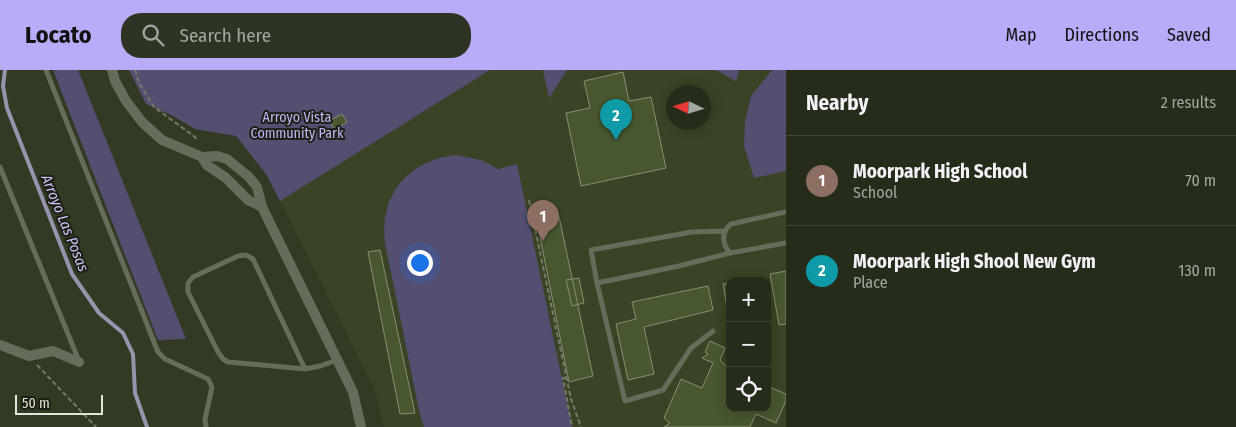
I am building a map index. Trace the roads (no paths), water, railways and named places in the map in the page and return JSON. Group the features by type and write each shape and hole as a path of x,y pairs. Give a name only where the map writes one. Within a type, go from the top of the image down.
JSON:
{"street":[{"path":"112,70 115,81 126,101 142,122 162,140 202,157 217,156 228,159 249,177 257,188 262,207 353,392 360,427"},
{"path":"202,157 207,165 226,178 248,200 262,207"},
{"path":"0,345 29,356 53,351 79,362"}],"lane":[{"path":"46,70 158,352 165,359 208,379 212,387 205,419 206,427"},
{"path":"0,167 79,362"},
{"path":"730,253 725,248 723,239 725,231 731,224 786,212"},
{"path":"713,331 690,348 663,390 625,401 591,250 692,232 725,231"},
{"path":"597,283 730,253 786,243"},
{"path":"305,369 253,259 246,255 238,256 193,277 188,283 188,292 222,359 242,364 305,369 337,360"}],"waterway":[{"name":"Arroyo Las Posas","path":"5,70 3,86 7,108 72,274 99,313 123,333 133,354 135,393 147,427"}],"place":[{"name":"Moorpark High Shool New Gym","path":"616,140"},
{"name":"Moorpark High School","path":"543,241"}],"park label":[{"name":"Arroyo Vista Community Park","path":"297,126"}]}
